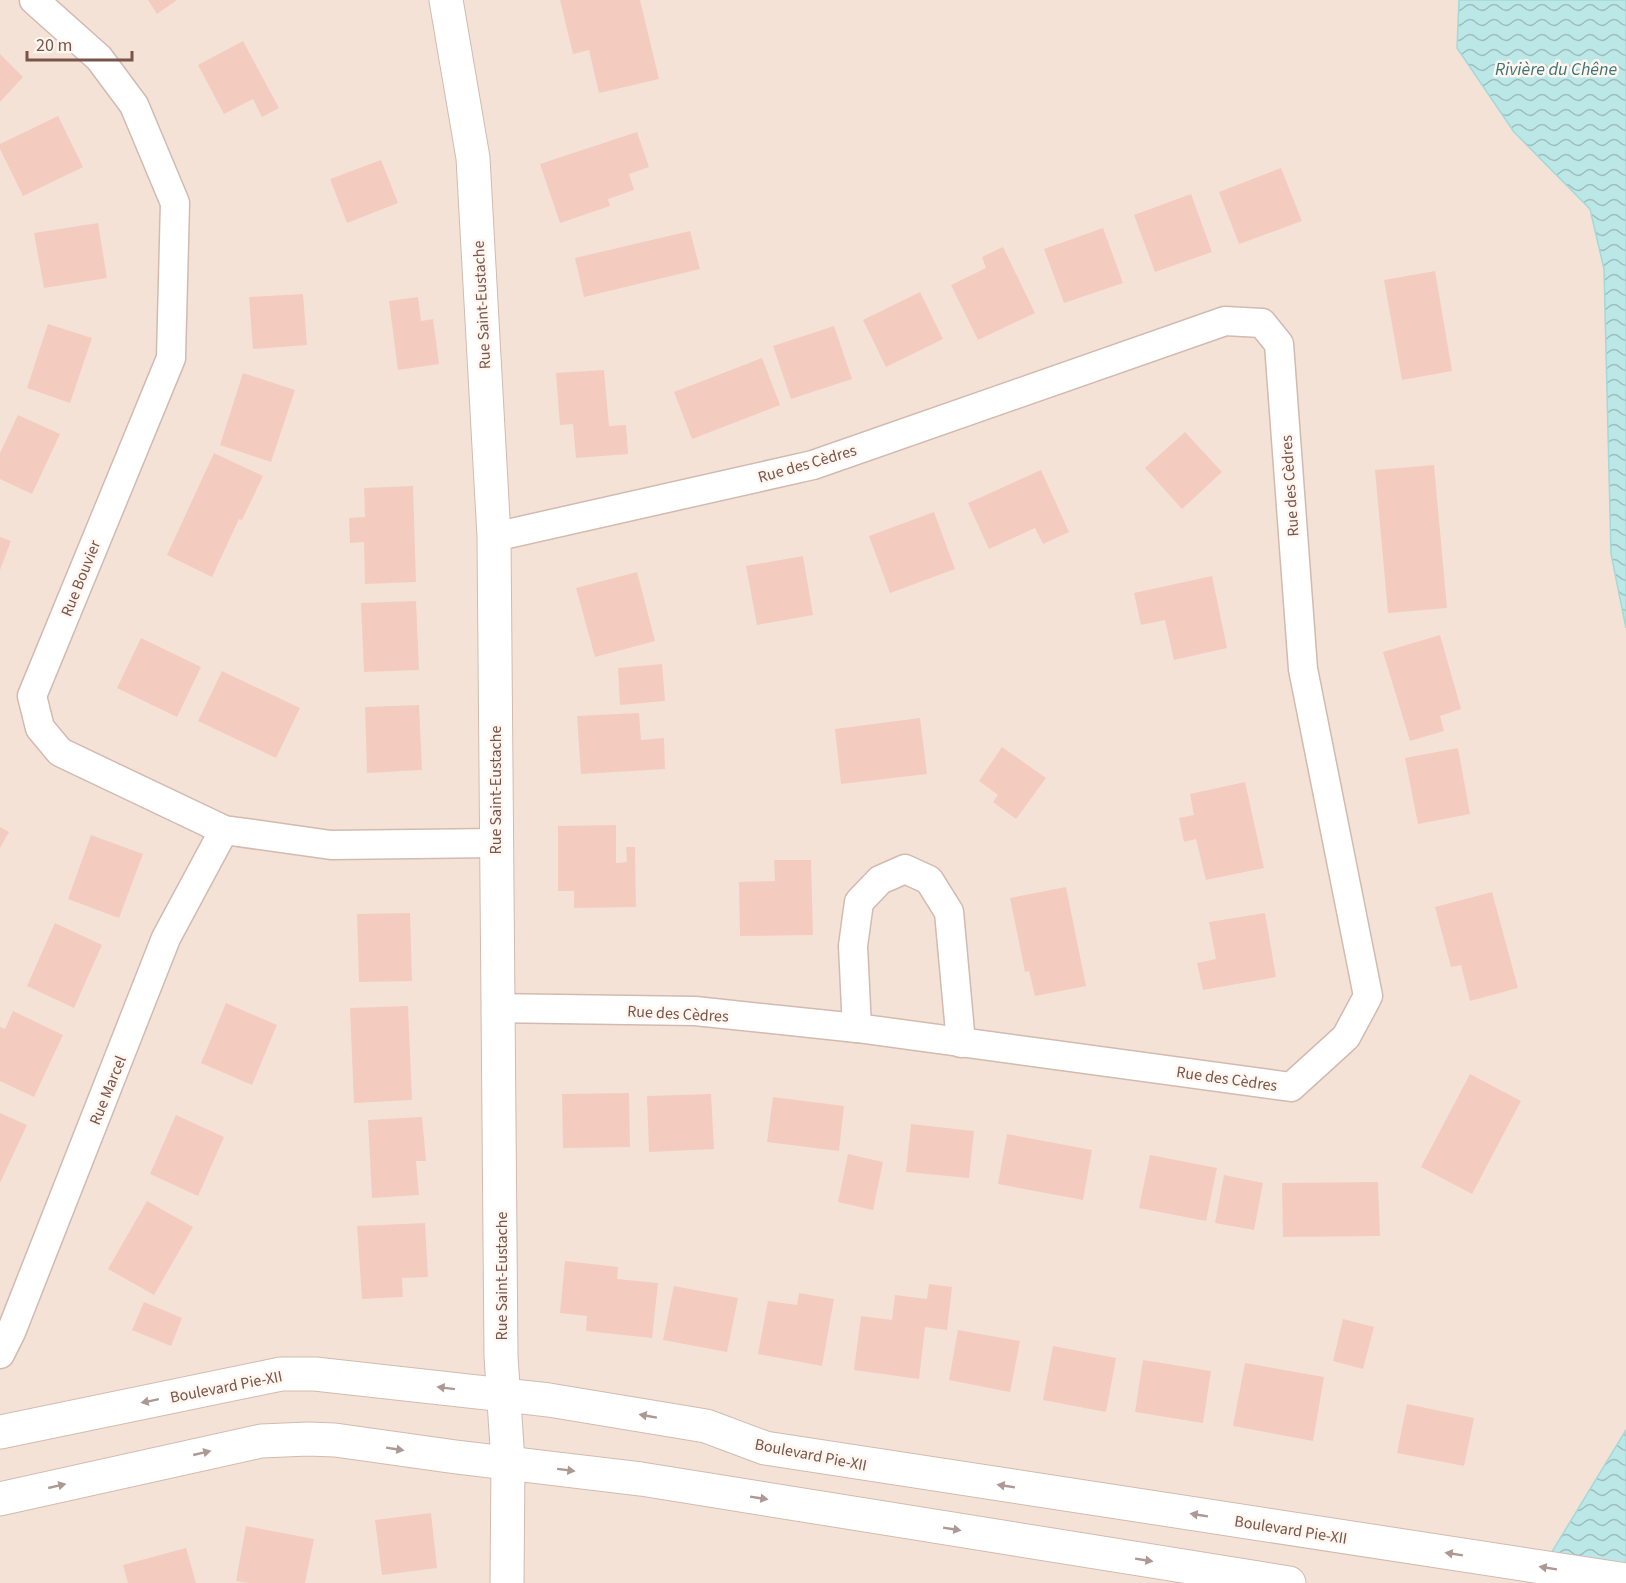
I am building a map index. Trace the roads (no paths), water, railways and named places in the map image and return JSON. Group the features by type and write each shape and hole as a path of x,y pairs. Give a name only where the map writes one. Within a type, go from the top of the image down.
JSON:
{"street":[{"name":"Rue Bouvier","path":"34,0 99,58 134,105 175,203 171,358 32,696 40,728 60,752 224,830 331,845 496,843"},
{"name":"Rue Saint-Eustache","path":"446,0 472,158 494,537 501,1356 508,1462 507,1583"},
{"name":"Rue des Cèdres","path":"494,537 813,465 1225,321 1262,322 1279,344 1303,669 1368,996 1346,1037 1291,1087 857,1028 695,1011 499,1008"},
{"name":"Rue Marcel","path":"0,1354 11,1332 166,938 224,830"},
{"path":"857,1028 853,946 859,902 880,880 905,869 929,880 949,912 961,1043"},
{"name":"Boulevard Pie-XII","path":"0,1432 297,1372 549,1400 706,1426 765,1449 1626,1580"},
{"path":"0,1499 230,1447 278,1440 335,1440 641,1479 1289,1583"}],"water":[{"name":"Rivière du Chêne","path":"1459,0 1626,0 1626,628 1611,554 1604,269 1590,209 1514,132 1457,48"},
{"path":"1626,1430 1626,1583 1533,1583"}]}
